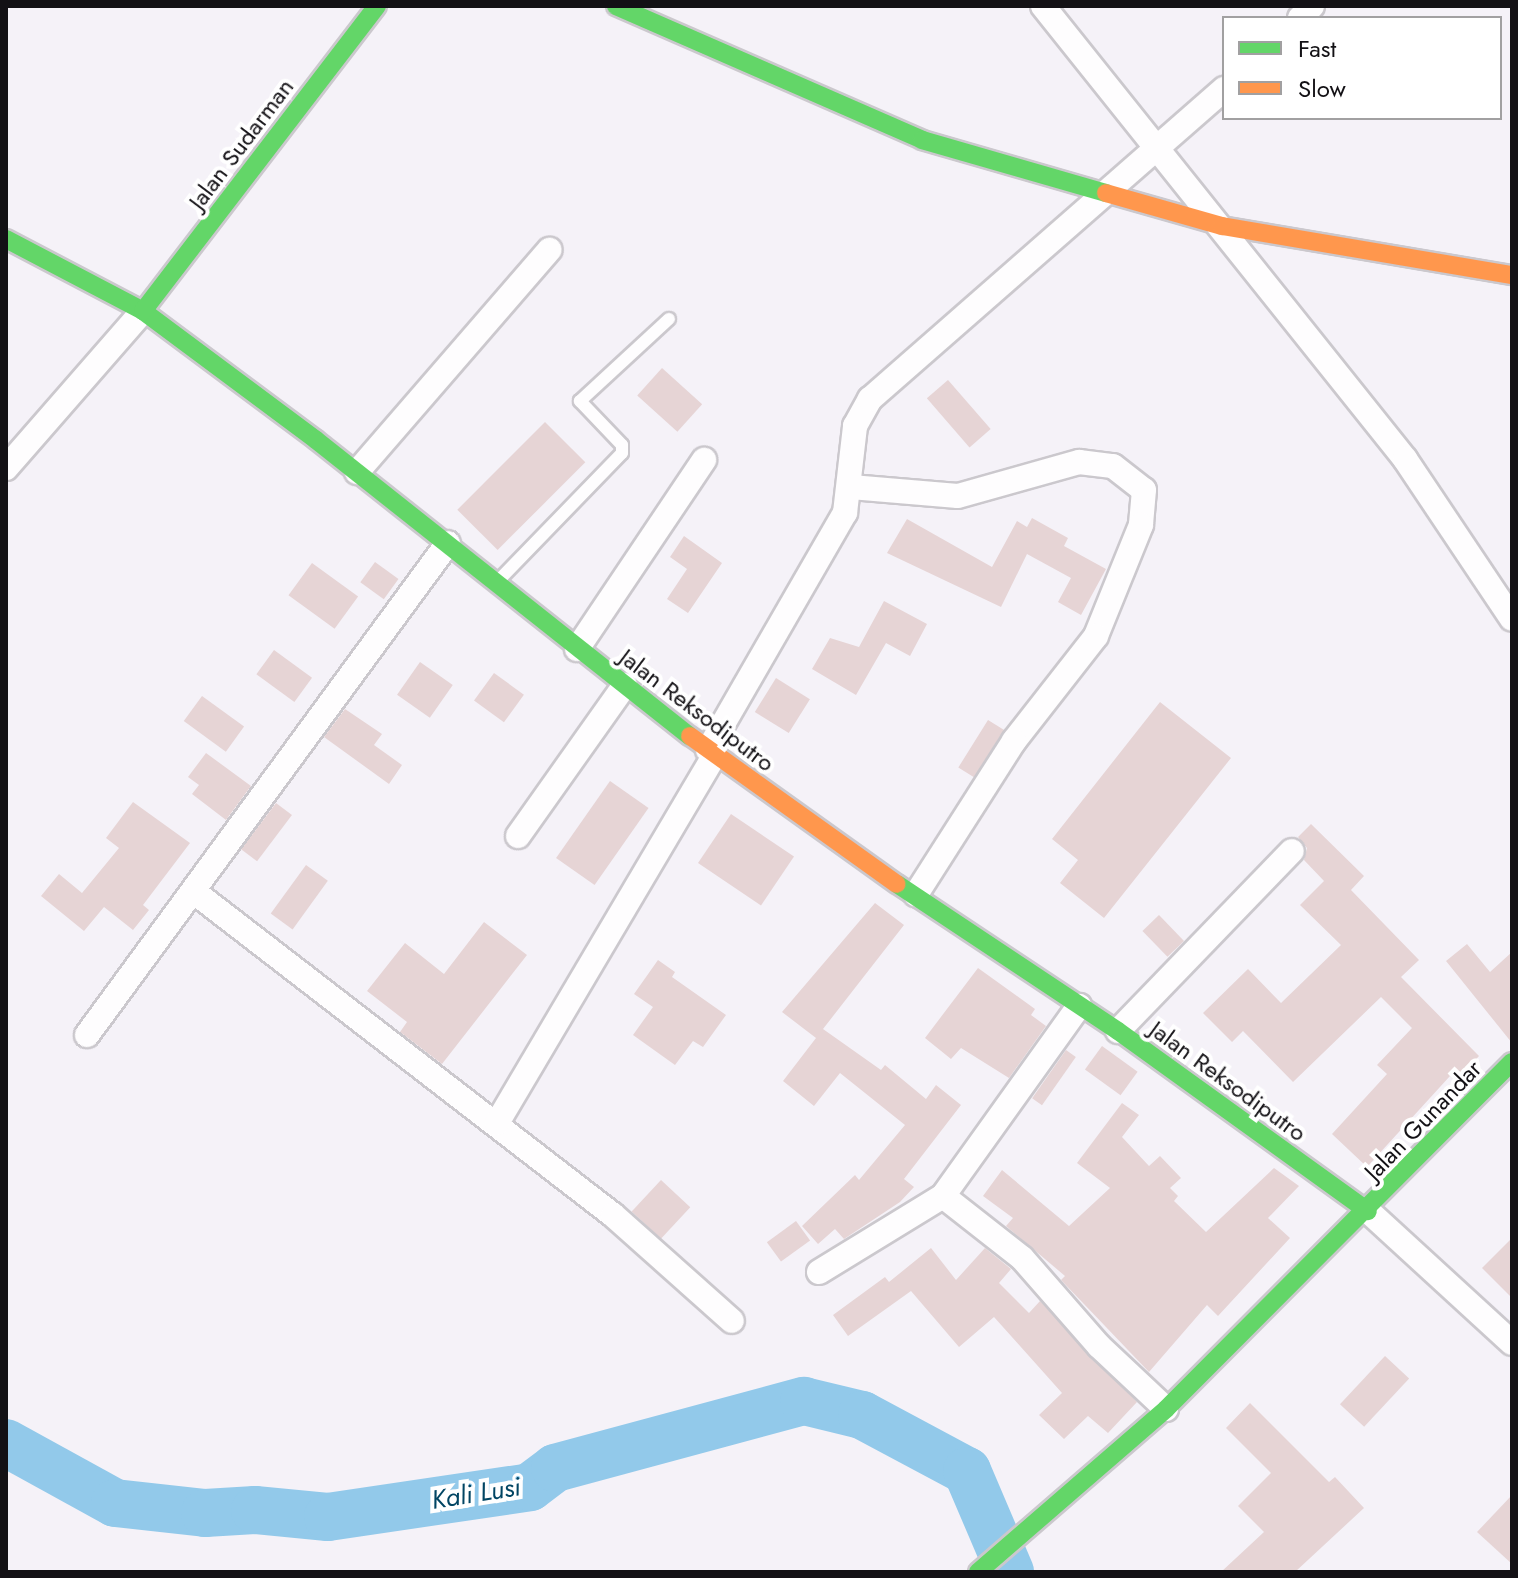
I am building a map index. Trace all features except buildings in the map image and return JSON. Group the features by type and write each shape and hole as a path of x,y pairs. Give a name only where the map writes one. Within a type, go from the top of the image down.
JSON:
{"main road":[{"name":"Jalan Sudarman","path":"148,315 377,6"},
{"path":"616,6 885,127 1112,191 1222,226 1512,275"},
{"name":"Jalan Reksodiputro","path":"6,239 148,315 357,472 577,649 712,752 1118,1031 1368,1211"},
{"name":"Jalan Gunandar","path":"978,1572 1166,1409 1368,1211 1512,1062"}],"street":[{"path":"1043,6 1222,226 1405,459 1512,619"},
{"path":"497,1123 833,539 851,487 855,426 870,399 1112,191 1222,91"},
{"path":"357,472 549,250"},
{"path":"6,468 148,315"},
{"path":"577,649 704,460"},
{"path":"851,487 958,496 1079,462 1113,466 1144,490 1141,525 1096,636 1014,741 916,894"},
{"path":"87,1035 448,543"},
{"path":"518,836 625,685"},
{"path":"1118,1031 1292,851"},
{"path":"193,891 613,1215 732,1321"},
{"path":"819,1272 943,1196 1079,1006"},
{"path":"943,1196 1022,1258 1099,1346 1166,1409"},
{"path":"1368,1211 1512,1343"}],"lane":[{"path":"496,583 622,453 622,445 580,401 669,319"}],"waterway":[{"name":"Kali Lusi","path":"6,1443 115,1503 205,1513 255,1510 328,1517 530,1487 555,1468 804,1401 862,1415 967,1471 1010,1572"}],"traffic: fast":[{"path":"143,311 377,6"},
{"path":"616,6 922,140 1106,193"},
{"path":"6,239 143,311 316,440 690,736"},
{"path":"897,884 1118,1031 1368,1211"},
{"path":"978,1572 1166,1409 1512,1062"}],"traffic: slow":[{"path":"1106,193 1222,226 1512,275"},
{"path":"690,736 897,884"}]}
